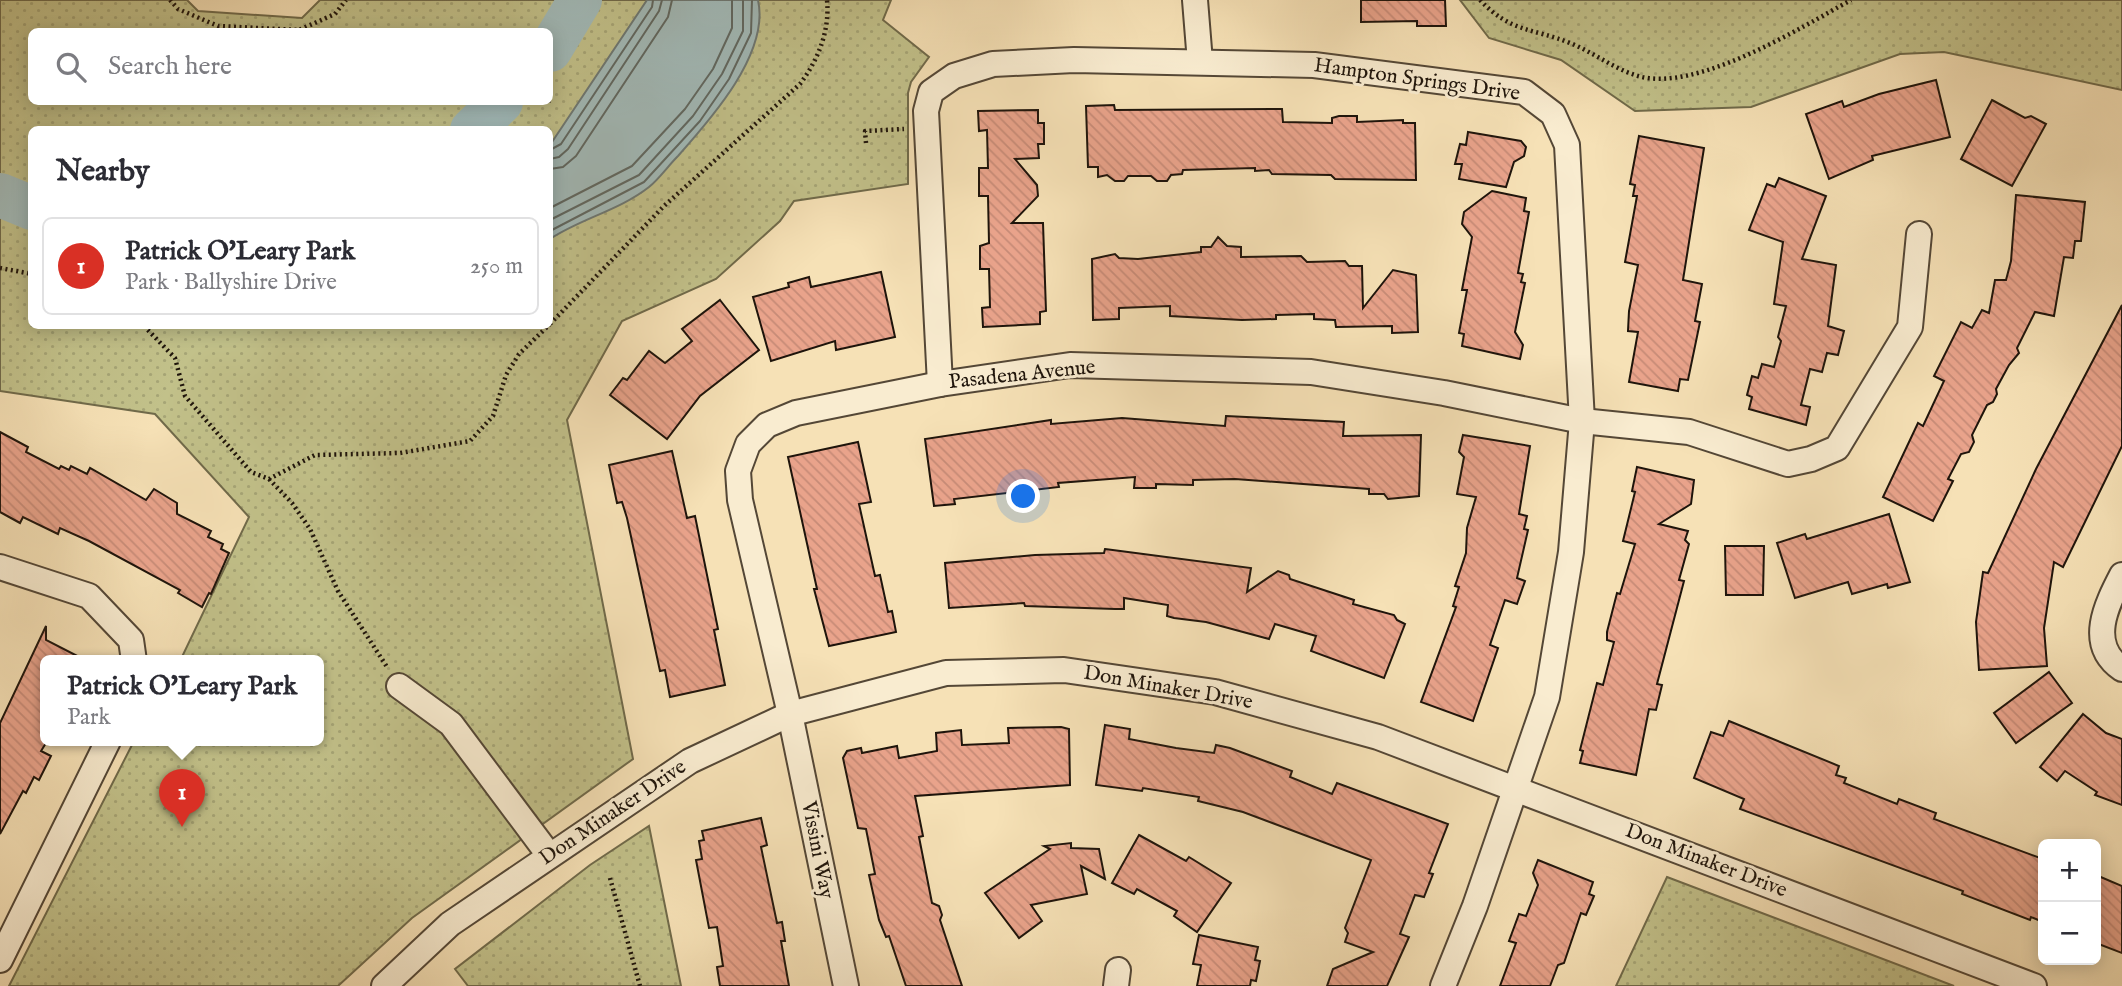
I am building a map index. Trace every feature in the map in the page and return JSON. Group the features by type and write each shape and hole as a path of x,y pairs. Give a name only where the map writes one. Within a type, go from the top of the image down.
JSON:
{"street":[{"path":"1195,0 1200,62"},
{"name":"Hampton Springs Drive","path":"940,384 926,111 931,92 954,76 993,64 1074,60 1314,65 1524,92 1553,114 1567,145 1582,421 1571,552 1547,697 1475,906 1443,986"},
{"name":"Pasadena Avenue","path":"790,714 740,500 738,471 748,444 767,425 796,413 940,384 1070,365 1311,372 1444,393 1582,421 1689,432 1788,464 1811,459 1837,448 1910,327 1919,234"},
{"path":"0,567 89,596 131,640 133,655"},
{"path":"2122,575 2102,613 2102,632 2107,650 2122,668"},
{"name":"Don Minaker Drive","path":"384,986 450,924 549,855 690,761 790,714 946,673 1064,670 1215,692 1378,737 2034,986"},
{"path":"399,685 451,723 549,855"},
{"name":"Vissini Way","path":"790,714 846,986"},
{"path":"0,960 106,746"}],"path":[{"path":"170,0 178,9 218,26 258,28"},
{"path":"304,28 335,14 346,0"},
{"path":"553,321 664,206 800,84 816,62 829,16 828,0"},
{"path":"1480,0 1515,27 1570,43 1638,77 1662,79 1730,63 1851,0"},
{"path":"866,144 865,131 927,128"},
{"path":"0,268 28,273"},
{"path":"147,329 175,358 185,396 251,472 269,478 310,529 338,591 399,685"},
{"path":"269,478 315,455 400,453 470,441 493,416 506,375 519,354 545,329"},
{"path":"610,878 640,986"}],"shaded area":[{"path":"0,0 187,0 198,11 302,18 320,0 891,0 883,20 929,57 911,82 908,93 908,184 794,201 780,221 716,279 622,321 567,420 633,759 412,918 338,986 9,986 131,746 324,746 324,655 183,655 249,517 155,414 0,391"},
{"path":"1460,0 2122,0 2122,90 1944,52 1900,54 1751,107 1635,111 1561,60 1489,38"},
{"path":"649,826 681,986 468,986 455,969 590,865"},
{"path":"1667,877 1954,986 1616,986"}],"water":[{"path":"647,0 758,0 759,20 747,63 721,104 691,141 653,184 638,195 553,237 553,141"}],"building":[{"path":"1361,0 1445,0 1446,26 1417,26 1417,21 1361,22"},
{"path":"1936,80 1950,137 1872,156 1873,160 1829,179 1806,114 1842,101 1844,107 1879,94"},
{"path":"1992,100 2025,118 2031,116 2046,124 2012,186 1961,159"},
{"path":"1114,105 1115,110 1282,109 1283,122 1332,123 1332,118 1339,116 1357,116 1357,122 1403,120 1403,123 1415,123 1416,180 1335,179 1331,175 1272,174 1269,170 1255,171 1255,168 1183,170 1182,174 1171,175 1167,181 1157,181 1151,176 1128,176 1124,181 1115,181 1107,175 1098,177 1098,167 1088,167 1086,106"},
{"path":"1038,110 1038,123 1044,123 1044,144 1038,144 1039,158 1015,159 1037,185 1038,196 1012,223 1043,223 1046,311 1040,312 1040,324 983,327 982,308 990,307 989,269 980,269 980,246 989,243 988,196 979,196 979,168 988,168 987,130 979,131 978,111"},
{"path":"1468,132 1521,141 1526,147 1524,156 1514,162 1506,187 1459,179 1462,164 1455,164 1460,144 1466,145"},
{"path":"1639,136 1704,148 1683,280 1702,284 1695,321 1700,322 1688,380 1680,379 1678,391 1629,382 1638,332 1628,331 1629,311 1638,265 1625,262 1637,196 1633,196 1635,185 1630,184"},
{"path":"1779,178 1826,196 1802,259 1836,265 1828,326 1844,331 1838,355 1827,353 1822,372 1810,369 1801,405 1810,407 1806,425 1749,409 1752,397 1747,395 1752,376 1758,378 1762,364 1774,367 1781,341 1778,337 1786,306 1774,304 1783,242 1749,230 1767,184 1775,187"},
{"path":"1492,191 1526,198 1524,211 1529,212 1518,273 1523,274 1521,282 1525,283 1515,332 1523,345 1520,359 1462,346 1464,334 1459,333 1467,290 1462,290 1472,237 1462,224 1464,212"},
{"path":"2016,195 2085,202 2081,241 2075,241 2073,258 2064,257 2054,316 2035,312 2017,348 2019,353 2009,365 1996,389 1993,402 1987,405 1972,435 1974,442 1969,452 1961,454 1948,479 1953,481 1933,521 1883,497 1918,423 1923,426 1944,381 1934,376 1961,322 1972,328 1982,310 1989,313 1995,280 2006,280 2011,261"},
{"path":"1218,237 1227,246 1241,247 1241,257 1301,256 1307,262 1345,261 1349,266 1362,266 1363,308 1393,270 1416,275 1418,332 1392,333 1392,326 1336,327 1335,320 1314,319 1314,314 1276,315 1276,319 1242,320 1170,316 1170,306 1119,308 1119,319 1093,320 1092,259 1115,254 1119,258 1138,259 1201,252 1201,247 1211,247"},
{"path":"881,272 895,337 836,350 835,341 771,361 753,297 789,287 788,283 809,277 811,287"},
{"path":"720,300 759,350 700,396 667,439 610,395 623,378 627,380 649,351 665,363 692,341 682,329"},
{"path":"2122,305 2122,446 2063,567 2054,562 2044,628 2047,666 1979,670 1976,622 1983,572 1988,573 2036,469"},
{"path":"1226,416 1344,422 1343,436 1421,435 1419,496 1388,499 1384,494 1369,494 1369,489 1235,479 1193,480 1193,485 1156,484 1156,488 1134,488 1135,477 1058,483 1059,487 954,499 955,504 934,506 925,439 1051,420 1051,424 1122,418 1225,426"},
{"path":"0,432 28,447 26,452 59,469 61,466 69,470 71,466 87,474 90,468 146,500 154,489 177,503 177,514 211,531 208,537 223,544 221,549 229,553 211,594 209,593 202,607 178,593 180,590 89,541 60,528 58,534 23,517 20,523 0,512"},
{"path":"1463,435 1530,446 1519,514 1527,516 1524,529 1528,530 1517,578 1525,581 1517,604 1505,600 1490,645 1498,648 1473,721 1421,702 1456,607 1453,606 1459,587 1455,586 1466,553 1467,528 1476,497 1457,494 1464,457 1459,452"},
{"path":"858,442 871,502 859,504 875,576 880,575 888,612 892,611 896,632 829,646 814,589 817,589 788,457"},
{"path":"672,451 687,518 695,516 718,629 714,630 725,685 670,697 665,670 660,671 627,518 622,502 617,503 609,465"},
{"path":"1637,467 1694,480 1691,504 1659,524 1688,531 1685,540 1689,544 1679,580 1684,581 1657,684 1662,685 1656,710 1649,709 1636,775 1580,763 1583,751 1580,750 1597,683 1603,685 1614,642 1607,640 1607,632 1617,593 1620,594 1635,544 1623,541 1635,492 1632,491"},
{"path":"1889,514 1910,582 1888,588 1887,584 1852,594 1848,582 1795,598 1777,543 1805,534 1807,539"},
{"path":"1725,546 1764,546 1763,595 1726,595"},
{"path":"1105,549 1251,568 1247,592 1278,571 1289,575 1290,579 1354,600 1353,604 1394,615 1405,624 1384,678 1311,651 1316,636 1275,624 1269,639 1206,622 1167,616 1168,605 1124,598 1124,609 1025,606 1024,603 949,608 945,563 1035,555 1104,553"},
{"path":"46,626 46,640 75,655 40,655 40,746 44,746 41,751 51,756 39,780 34,777 26,793 23,791 0,834 0,723"},
{"path":"2049,672 2072,703 2016,743 1994,713"},
{"path":"2083,714 2106,733 2122,739 2122,805 2095,795 2097,792 2065,771 2057,781 2040,767"},
{"path":"1729,721 1839,766 1836,775 1846,778 1844,783 1897,804 1899,799 1936,813 1934,819 2038,857 2038,920 2031,917 2030,920 1962,894 1963,891 1740,809 1744,799 1694,778 1711,732 1723,736"},
{"path":"1105,725 1130,729 1129,739 1176,748 1214,753 1216,745 1230,748 1292,771 1290,777 1332,794 1337,783 1448,824 1429,873 1433,874 1424,897 1415,895 1400,934 1409,937 1387,986 1327,986 1333,969 1373,952 1345,942 1348,933 1345,928 1371,860 1243,812 1198,801 1199,797 1143,788 1142,791 1096,785"},
{"path":"1008,728 1069,729 1070,785 915,796 923,836 919,837 932,903 939,906 942,915 940,920 962,986 906,986 889,936 886,937 879,920 869,875 875,874 866,829 858,828 843,758 847,751 861,748 862,753 897,746 899,758 937,751 936,733 961,730 962,745 1009,743"},
{"path":"761,818 767,845 761,847 777,923 782,922 785,941 781,941 789,986 720,986 717,967 723,966 717,927 709,928 696,860 702,859 699,841 704,840 702,831"},
{"path":"1139,835 1186,861 1189,857 1231,883 1197,932 1174,916 1177,911 1137,889 1134,894 1112,883"},
{"path":"1071,843 1071,848 1099,849 1105,879 1081,866 1087,894 1031,905 1042,921 1019,938 985,893 1050,849 1044,846"},
{"path":"1538,860 1593,882 1589,894 1594,896 1586,915 1581,913 1564,963 1558,965 1550,986 1500,986 1516,943 1509,941 1519,914 1526,916 1538,885 1533,873"},
{"path":"2101,877 2122,886 2122,953 2101,945"},
{"path":"1199,935 1258,947 1255,960 1260,961 1256,981 1251,980 1250,986 1197,986 1201,965 1193,964"}],"waterway":[{"path":"553,45 580,0"},
{"path":"476,126 498,105"},
{"path":"0,195 28,206"}],"place":[{"name":"Patrick O'Leary Park","path":"182,827"}]}
